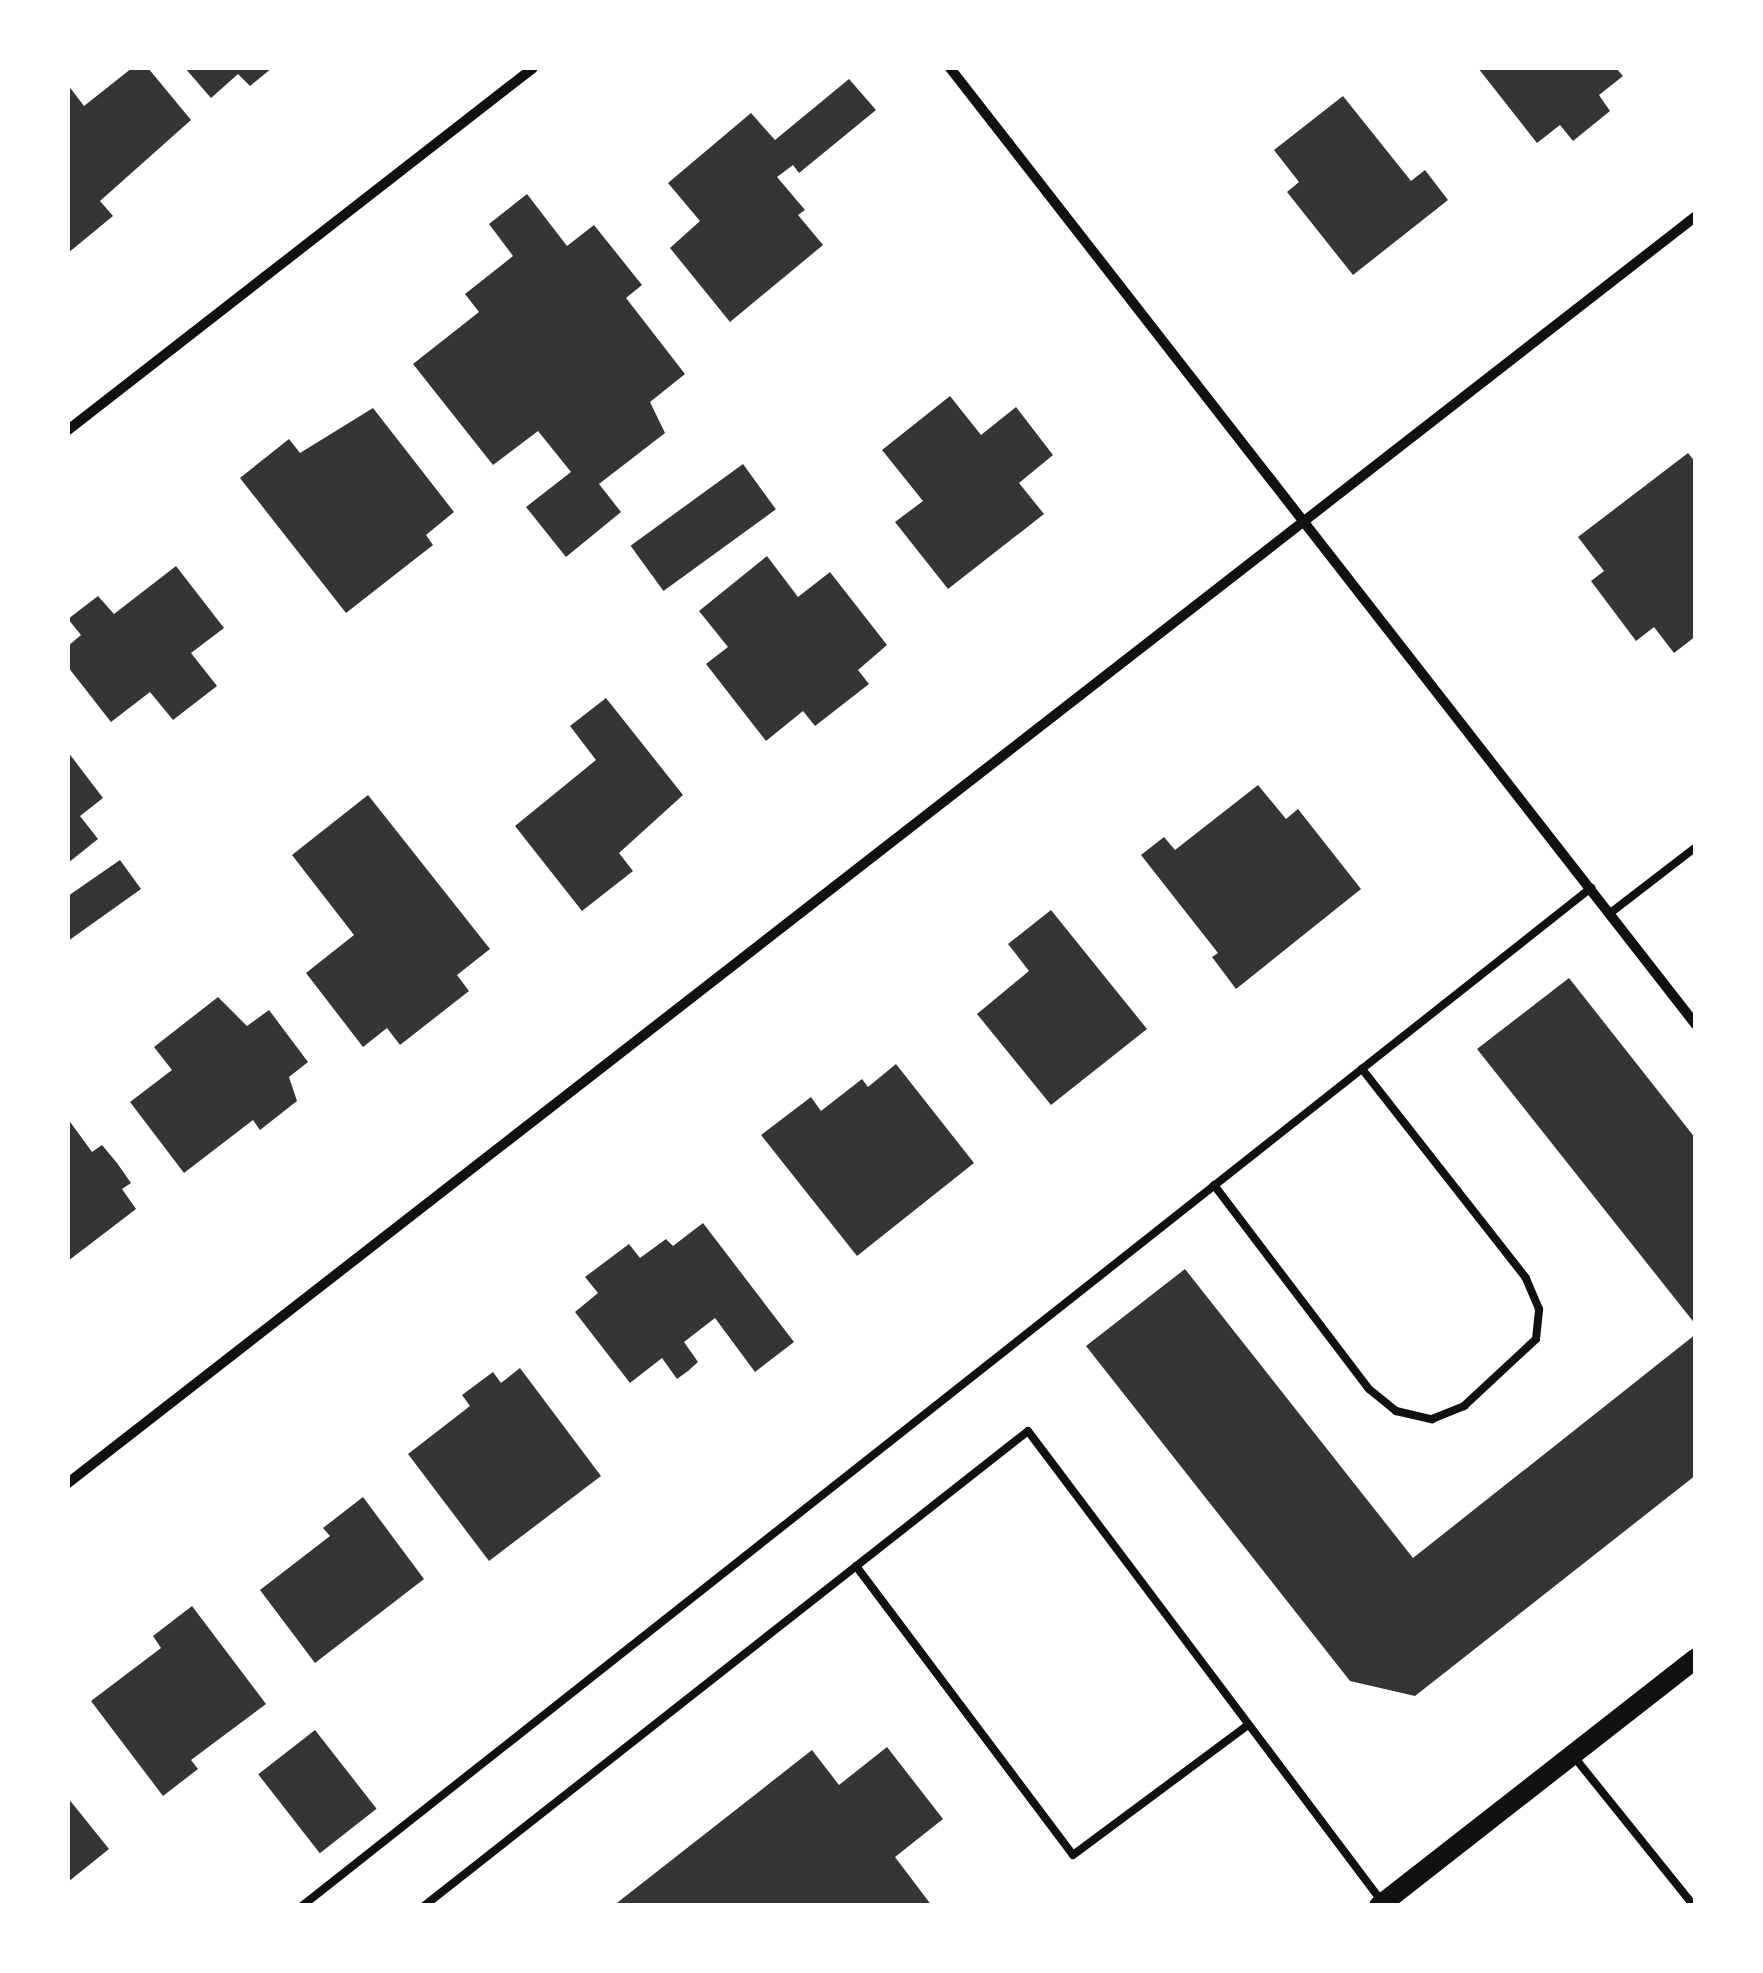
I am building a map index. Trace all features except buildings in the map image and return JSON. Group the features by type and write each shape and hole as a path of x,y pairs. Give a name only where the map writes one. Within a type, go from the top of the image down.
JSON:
{"main road":[{"path":"1381,1904 1696,1658"}],"street":[{"path":"68,430 533,68"},
{"path":"950,68 1696,1025"},
{"path":"68,1484 1696,216"}],"lane":[{"path":"1610,914 1696,847"},
{"path":"302,1906 1591,888"},
{"path":"1214,1186 1369,1389 1396,1412 1432,1419 1464,1406 1536,1339 1539,1310 1526,1278 1362,1070"},
{"path":"424,1906 1028,1431 1381,1904"},
{"path":"856,1566 1073,1856 1248,1725"},
{"path":"1572,1755 1694,1906"}]}
